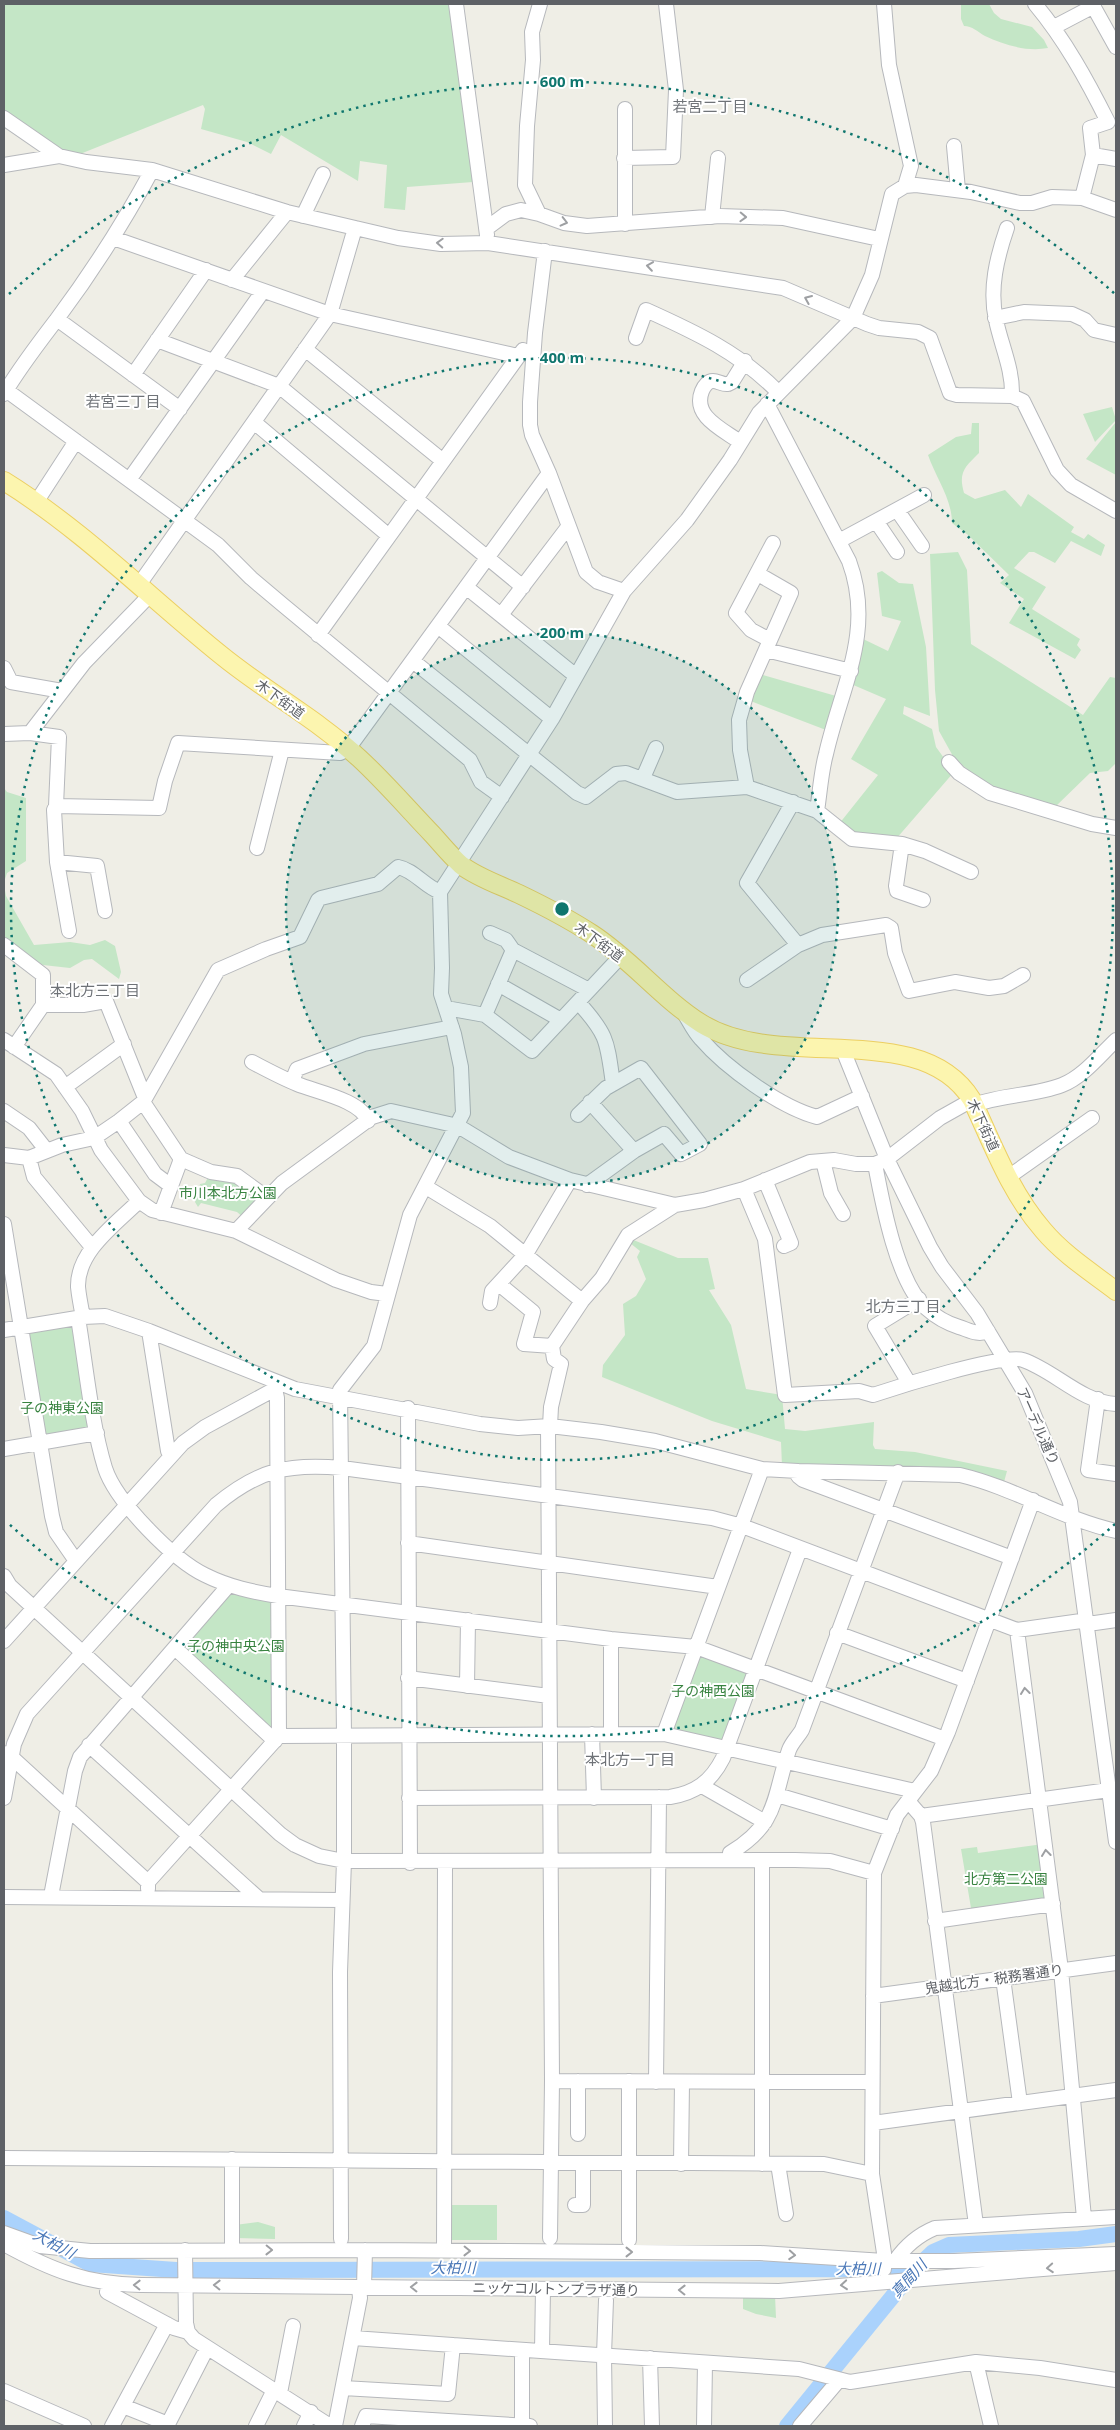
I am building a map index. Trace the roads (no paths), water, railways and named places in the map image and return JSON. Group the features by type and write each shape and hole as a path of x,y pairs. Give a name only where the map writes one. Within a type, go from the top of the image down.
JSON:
{"main road":[{"name":"木下街道","path":"4,481 65,523 143,591 239,670 348,749 381,779 459,863 491,881 563,916 607,945 622,956 683,1012 719,1033 751,1043 773,1046 890,1052 927,1061 957,1080 973,1103 1007,1178 1044,1232 1070,1257 1116,1291"}],"street":[{"path":"456,4 488,243"},
{"path":"539,214 525,185 526,126 533,60 532,32 540,4"},
{"path":"624,158 673,157 676,90 666,4"},
{"path":"884,4 889,65 911,166 905,186"},
{"path":"1035,4 1054,27 1112,123 1090,128 1093,155 1082,198"},
{"path":"1054,27 1093,5 1116,47"},
{"path":"625,109 625,224"},
{"path":"4,118 59,156"},
{"path":"954,146 958,190"},
{"path":"1093,155 1116,158"},
{"path":"4,165 59,156 86,162 152,170 287,212 398,238 441,244 488,243 783,288 880,328 918,332 930,338 950,393 956,395 1012,396 1024,401 1058,470 1071,485 1116,511"},
{"path":"712,217 718,158"},
{"path":"152,170 114,238 57,319 28,354 5,392 76,441 218,545 251,578 470,760 481,782 502,797"},
{"path":"303,216 322,174"},
{"path":"341,2239 340,1972 344,1861 344,1735 340,1390 374,1346 410,1215 458,1126 463,1113 461,1067 452,1027 441,994 440,892 529,757 624,591 687,520 730,460 740,442 778,392 853,318 872,275 879,239 892,194 905,186 958,190 1020,203 1052,197 1082,198 1116,210"},
{"path":"487,228 506,214 521,210 564,223 587,226 712,217 783,218 879,239"},
{"path":"232,280 287,212"},
{"path":"30,733 143,591 184,520 330,314 355,228"},
{"path":"1007,228 999,250 993,286 995,318 1012,380 1012,396"},
{"path":"114,238 330,314 518,356"},
{"path":"545,251 535,333 530,402 532,435 550,473 568,527 586,572 598,582 624,591"},
{"path":"133,375 206,270"},
{"path":"129,480 264,291"},
{"path":"636,338 646,310 708,338 745,361 778,392"},
{"path":"995,318 1024,312 1072,314 1085,320 1094,330 1116,335"},
{"path":"57,319 180,409"},
{"path":"318,635 535,333"},
{"path":"157,340 279,386 522,587"},
{"path":"305,349 443,461"},
{"path":"740,442 706,418 701,411 698,399 704,386 712,381 728,384 732,382 745,361"},
{"path":"768,404 839,541 855,576 858,600 858,639 851,672 826,754 817,811"},
{"path":"254,422 389,536"},
{"path":"37,502 76,441"},
{"path":"56,806 159,808 165,781 178,743 340,753 348,749 550,473"},
{"path":"839,541 924,495"},
{"path":"897,510 922,546"},
{"path":"876,521 897,552"},
{"path":"501,615 568,527"},
{"path":"773,543 736,613 768,645 851,672"},
{"path":"747,787 740,750 739,720 747,692 791,593 758,574"},
{"path":"466,587 576,676"},
{"path":"438,626 552,719"},
{"path":"413,661 529,757 577,793 586,797 616,774 626,772 677,792 747,787 817,811 852,839 902,844 925,851 971,872"},
{"path":"4,668 11,682 62,691"},
{"path":"4,734 30,733 59,737 56,806 54,810 56,862 69,931"},
{"path":"643,778 656,748"},
{"path":"257,848 282,750"},
{"path":"949,762 959,773 990,793 1092,824 1116,828"},
{"path":"793,802 747,883 798,945"},
{"path":"902,844 896,886 897,891 923,900"},
{"path":"56,862 97,866 105,911"},
{"path":"4,1155 28,1158 62,1145 94,1138 119,1121 144,1100 218,970 266,948 300,937 318,900 378,884 398,867 407,869 425,885 440,892"},
{"path":"747,980 798,945 822,935 886,925 891,928 895,953 909,991 955,982 989,988 1004,986 1024,975"},
{"path":"490,932 506,940 513,950 589,990"},
{"path":"6,950 43,975 43,1005 9,1043 56,1074 82,1110 94,1138 139,1201 152,1210 161,1213 236,1230 336,1280 371,1292 387,1294"},
{"path":"485,1015 513,950"},
{"path":"446,1008 485,1015 532,1051 622,956"},
{"path":"498,984 561,1020"},
{"path":"43,1005 83,1005 106,1001 144,1100 181,1159 211,1172 237,1176 266,1197"},
{"path":"578,1002 599,1026 608,1043 613,1084"},
{"path":"683,1012 700,1039 736,1071 789,1106 817,1117 862,1096"},
{"path":"292,1082 297,1069 364,1044 452,1027"},
{"path":"236,1230 282,1182 368,1121 391,1111 458,1126 509,1157 570,1180 675,1205 704,1200 744,1188 810,1162 881,1162 940,1118 973,1103 1063,1085 1076,1078 1116,1040"},
{"path":"65,1087 124,1044"},
{"name":"アーデル通り","path":"843,1050 862,1096 881,1162 942,1267 988,1331 1025,1393 1070,1502 1113,1790 1116,1842"},
{"path":"252,1062 292,1082 347,1102 366,1115 368,1121"},
{"path":"578,1115 590,1102 613,1084 641,1068 700,1144 681,1154 664,1134 634,1151 587,1185"},
{"path":"590,1102 634,1151"},
{"path":"4,1112 29,1128 48,1151"},
{"path":"1007,1178 1092,1118"},
{"path":"119,1121 155,1174 171,1186"},
{"path":"28,1158 34,1177 92,1248"},
{"path":"161,1213 181,1159"},
{"path":"823,1161 831,1192 843,1214"},
{"path":"881,1162 884,1213 908,1284 924,1307 945,1323 980,1334 988,1331"},
{"path":"490,1303 492,1291 526,1254 570,1180"},
{"path":"765,1180 790,1243 784,1246"},
{"path":"426,1186 462,1207 526,1254 582,1301"},
{"path":"744,1188 765,1240 785,1394 859,1391 873,1395 909,1383 1006,1360 1021,1359 1088,1396 1116,1404"},
{"path":"139,1201 92,1248 83,1266 78,1285 80,1318 97,1433 106,1470 126,1506 187,1564 204,1575 229,1585 278,1596 611,1639 696,1647 945,1739"},
{"path":"550,2238 552,2081 547,1496 551,1407 561,1364 554,1359 552,1346 582,1301 602,1278 628,1235 675,1205"},
{"path":"4,1224 56,1532 76,1561"},
{"path":"499,1284 533,1312 524,1344 552,1346"},
{"path":"909,1383 875,1326 919,1299"},
{"path":"4,1330 80,1318 106,1316 149,1331 277,1386 408,1408 480,1424 518,1428 549,1426 655,1441 762,1470 898,1472 960,1476 986,1482 1032,1500 1074,1520 1116,1531"},
{"path":"149,1331 166,1442 170,1455"},
{"path":"4,1641 170,1455 205,1427 277,1386"},
{"path":"148,1882 277,1738 277,1386"},
{"path":"1098,1399 1088,1470 1116,1474"},
{"path":"408,1408 410,1863"},
{"path":"4,1449 97,1433"},
{"path":"4,1798 7,1754 27,1714 205,1516 228,1495 253,1479 276,1470 301,1466 342,1468 712,1518 742,1526 1017,1630 1116,1620"},
{"path":"664,1734 762,1470"},
{"path":"798,1471 798,1476 803,1480 1012,1558"},
{"path":"730,1859 730,1853 751,1839 765,1822 777,1795 789,1750 802,1730 898,1472"},
{"path":"888,2281 892,2261 872,2174 874,1873 897,1815 931,1771 945,1739 1032,1500"},
{"path":"408,1543 718,1586"},
{"path":"410,1798 659,1797 685,1795 702,1786 716,1771 726,1749 800,1549"},
{"path":"4,1576 10,1586 82,1654 231,1790 295,1845 330,1860 410,1863 730,1859 830,1861 874,1873"},
{"path":"51,1896 75,1772 80,1757 229,1585"},
{"path":"467,1686 468,1620"},
{"path":"1017,1630 1062,1970 1084,2218"},
{"path":"837,1633 967,1681"},
{"path":"611,1639 611,1734"},
{"path":"175,1648 277,1738 409,1734 664,1734 786,1763 911,1796 921,1816 976,2225"},
{"path":"408,1678 549,1696"},
{"path":"592,1734 594,1798"},
{"path":"89,1745 258,1898"},
{"path":"7,1754 148,1882 149,1898"},
{"path":"702,1786 765,1822"},
{"path":"921,1816 1113,1790"},
{"path":"777,1795 892,1829"},
{"path":"656,2082 659,1797"},
{"path":"762,1860 762,2164"},
{"path":"444,2251 445,1862"},
{"path":"4,1897 342,1900"},
{"path":"935,1921 1053,1904"},
{"name":"鬼越北方・税務署通り","path":"873,1996 1116,1963"},
{"path":"1004,1978 1020,2103"},
{"path":"552,2081 872,2082"},
{"path":"578,2082 578,2134"},
{"path":"629,2082 629,2240"},
{"path":"681,2164 682,2082"},
{"path":"873,2123 1116,2090"},
{"path":"4,2158 824,2164 872,2174"},
{"path":"232,2160 232,2249"},
{"path":"575,2205 583,2205 582,2163"},
{"path":"778,2164 786,2214"},
{"path":"892,2261 921,2234 935,2228 1116,2217"},
{"path":"4,2233 40,2246 76,2251 186,2253 232,2249 760,2253 892,2261 954,2262 1116,2254"},
{"name":"ニッケコルトンプラザ通り","path":"4,2244 48,2267 78,2278 118,2284 186,2281 362,2287 779,2291 1116,2263"},
{"path":"335,2426 362,2287 365,2250"},
{"path":"186,2253 185,2312 188,2332"},
{"path":"542,2351 543,2289"},
{"path":"107,2292 167,2324 188,2332 207,2348 311,2412 330,2426"},
{"path":"605,2426 604,2355 606,2300"},
{"path":"112,2426 167,2324"},
{"path":"256,2426 277,2392 293,2326"},
{"path":"353,2338 798,2369 850,2382 976,2362 1050,2369 1116,2380"},
{"path":"343,2388 448,2394 453,2345"},
{"path":"123,2406 168,2424 207,2348"},
{"path":"362,2426 366,2416 526,2426 522,2350"},
{"path":"650,2358 652,2426"},
{"path":"976,2362 991,2426"},
{"path":"704,2426 705,2364"},
{"path":"800,2426 839,2380"},
{"path":"4,2391 76,2425"},
{"path":"304,2426 311,2412"}],"waterway":[{"name":"大柏川","path":"4,2218 90,2264 176,2270 915,2269"},
{"name":"真間川","path":"787,2426 915,2269 933,2252 949,2245 1079,2239 1116,2234"}],"district":[{"name":"若宮二丁目","path":"710,107"},
{"name":"若宮三丁目","path":"123,402"},
{"name":"本北方三丁目","path":"95,991"},
{"name":"北方三丁目","path":"903,1307"},
{"name":"本北方一丁目","path":"630,1760"}],"park label":[{"name":"市川本北方公園","path":"228,1193"},
{"name":"子の神東公園","path":"62,1408"},
{"name":"子の神中央公園","path":"236,1646"},
{"name":"子の神西公園","path":"713,1691"},
{"name":"北方第二公園","path":"1006,1879"}]}
